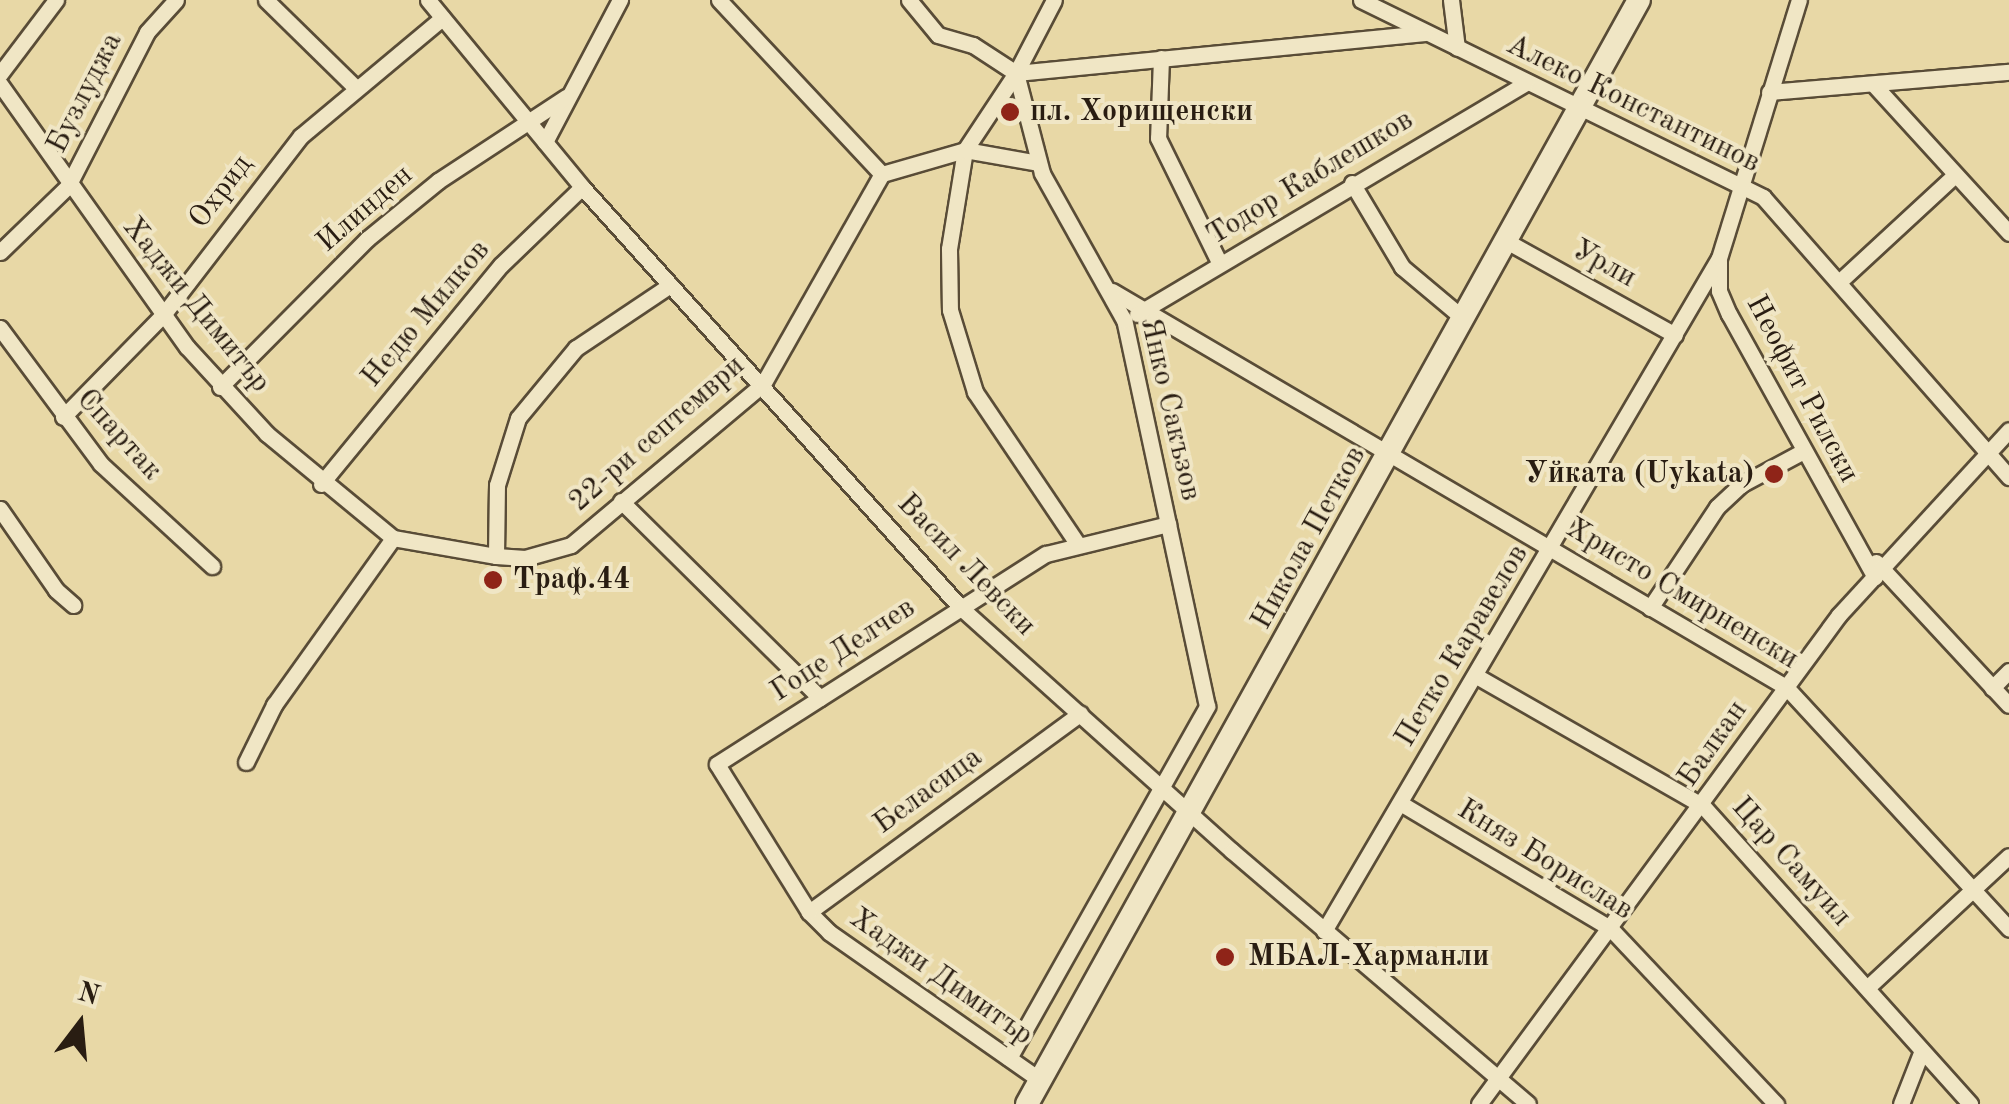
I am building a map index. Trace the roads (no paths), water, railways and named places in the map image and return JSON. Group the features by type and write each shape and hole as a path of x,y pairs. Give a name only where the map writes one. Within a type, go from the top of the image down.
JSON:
{"street":[{"path":"0,74 56,0"},
{"name":"Бузлуджа","path":"0,252 68,186 147,32 176,0"},
{"path":"266,0 356,88"},
{"name":"Васил Левски","path":"428,0 582,186 960,607 1324,932 1528,1104"},
{"name":"Илинден","path":"546,142 566,96 620,0"},
{"path":"908,0 938,35 973,44 1016,72 1427,33"},
{"path":"1054,0 1016,72 965,150 948,248 955,335 975,392 1076,542"},
{"name":"Алеко Константинов","path":"1361,0 1741,190 1763,197 2009,477"},
{"path":"1451,0 1457,48"},
{"name":"Никола Петков","path":"1027,1104 1639,0"},
{"name":"Петко Каравелов","path":"1324,932 1478,676 1718,258 1799,0"},
{"path":"728,2 882,174 965,150 1038,163"},
{"name":"Охрид","path":"62,417 163,315 268,172 356,88 442,18"},
{"path":"1161,58 1158,138 1220,264"},
{"name":"Янко Сакъзов","path":"1016,72 1038,163 1111,290 1124,320 1207,706"},
{"path":"1769,92 2009,72"},
{"name":"Тодор Каблешков","path":"1124,320 1526,83"},
{"name":"Хаджи Димитър","path":"0,84 68,186 220,387 321,484 393,538 496,556"},
{"path":"1875,86 2009,233"},
{"name":"Илинден","path":"220,387 367,240 566,96"},
{"name":"22-ри септември","path":"496,556 551,554 763,384 882,174"},
{"path":"1838,282 1954,175"},
{"path":"1352,183 1402,267 1464,319"},
{"name":"Недю Милков","path":"321,484 500,265 582,186"},
{"name":"Урли","path":"1508,242 1674,335"},
{"name":"Неофит Рилски","path":"1718,258 1719,291 1802,452 1855,541 1878,572 2009,705"},
{"path":"496,556 497,485 518,418 576,348 670,284"},
{"name":"Христо Смирненски","path":"1111,290 1141,312 1786,687 2009,929"},
{"name":"Спартак","path":"0,328 62,417 101,464 212,566"},
{"name":"Балкан","path":"1479,1104 1703,806 1786,687 1878,572 2009,430"},
{"path":"1650,608 1716,507 1742,484 1802,452"},
{"path":"621,500 820,698"},
{"path":"0,509 56,590 74,604"},
{"name":"Гоце Делчев","path":"717,764 960,607 1076,542 1168,524"},
{"path":"246,762 274,705 393,538"},
{"path":"1992,688 2009,672"},
{"name":"Цар Самуил","path":"1478,676 1703,806 1970,1104"},
{"path":"1009,1058 1165,788 1207,706 1241,723"},
{"name":"Беласица","path":"810,912 1080,714"},
{"name":"Хаджи Димитър","path":"717,764 810,912 853,952 1040,1080"},
{"name":"Княз Борислав","path":"1400,803 1611,929 1776,1104"},
{"path":"1868,987 2009,856"},
{"path":"1901,1104 1921,1053"}],"place":[{"name":"пл. Хорищенски","path":"1010,112"},
{"name":"Уйката (Uykata)","path":"1774,474"},
{"name":"Траф.44","path":"493,580"},
{"name":"МБАЛ-Харманли","path":"1225,957"}]}
